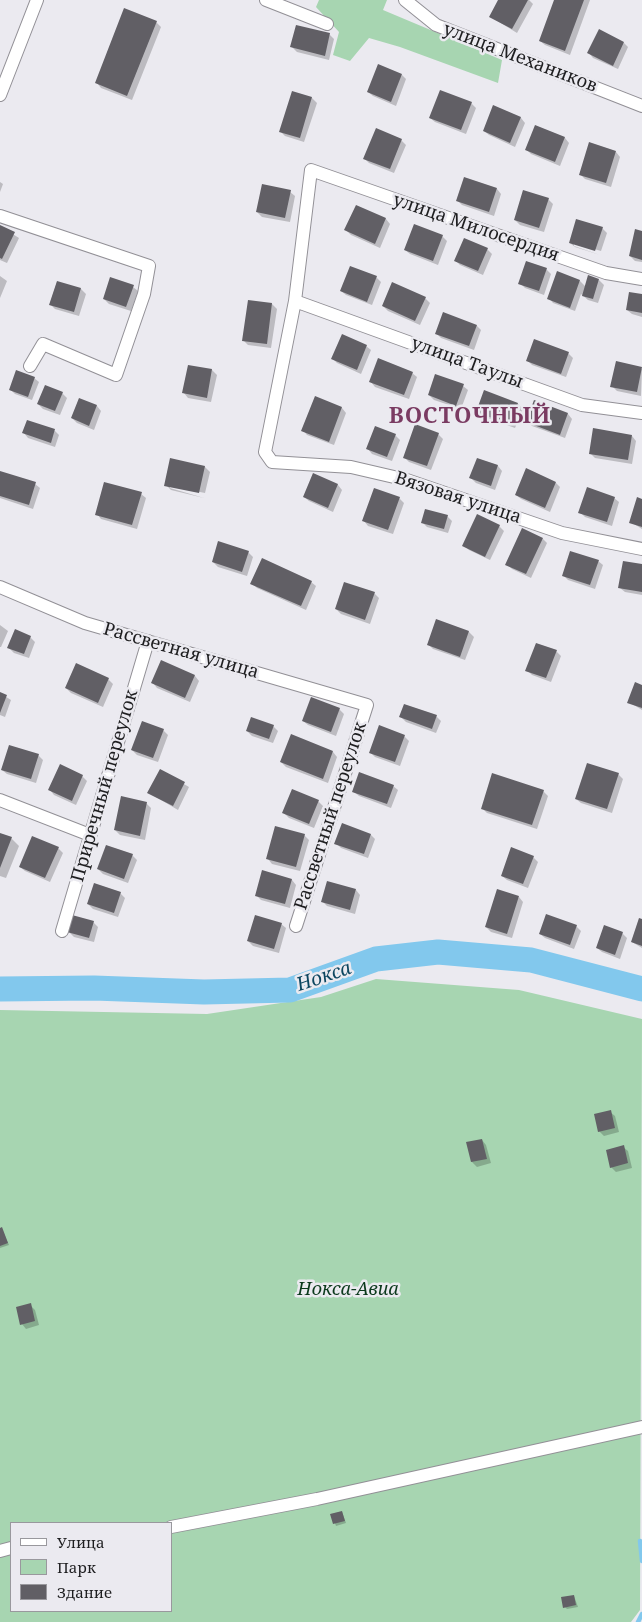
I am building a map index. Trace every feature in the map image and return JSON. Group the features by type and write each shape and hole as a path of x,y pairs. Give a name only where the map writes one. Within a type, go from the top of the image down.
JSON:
{"street":[{"path":"0,95 37,0"},
{"path":"266,0 327,24"},
{"name":"улица Механиков","path":"405,0 436,25 642,106"},
{"name":"улица Милосердия","path":"295,301 311,170 606,273 642,279"},
{"path":"0,216 149,266 144,294 116,375 43,344 30,366"},
{"name":"улица Таулы","path":"295,301 582,405 642,413"},
{"name":"Вязовая улица","path":"295,301 264,452 272,462 351,467 370,471 408,480 562,533 642,549"},
{"name":"Рассветная улица","path":"0,587 85,623 366,705"},
{"name":"Приречный переулок","path":"62,931 148,641"},
{"name":"Рассветный переулок","path":"296,926 366,705"},
{"path":"0,800 90,835"},
{"path":"172,1526 317,1499 642,1427"}],"green space":[{"path":"319,0 387,0 383,10 502,60 498,83 400,47 369,38 350,61 333,55 339,32 316,7"},
{"name":"Нокса-Авиа","path":"376,979 519,990 642,1019 640,1610 631,1622 0,1622 0,1010 207,1014 321,997"}],"building":[{"path":"498,0 528,0 512,29 489,17"},
{"path":"554,0 584,0 565,51 539,41"},
{"path":"124,8 157,21 127,96 95,83"},
{"path":"296,25 330,33 325,56 290,47"},
{"path":"599,29 624,42 613,66 587,53"},
{"path":"378,64 402,74 391,102 367,92"},
{"path":"440,90 472,102 461,130 429,118"},
{"path":"292,91 312,97 300,138 279,132"},
{"path":"493,105 521,117 510,143 483,131"},
{"path":"535,125 565,137 555,162 525,150"},
{"path":"376,128 402,139 390,169 363,159"},
{"path":"589,142 616,151 606,183 579,175"},
{"path":"464,177 497,188 489,212 456,201"},
{"path":"262,184 291,190 285,218 256,212"},
{"path":"523,190 549,198 539,228 514,220"},
{"path":"356,205 386,218 375,244 344,230"},
{"path":"576,219 603,227 595,251 569,243"},
{"path":"414,224 443,235 433,261 404,250"},
{"path":"0,225 15,232 2,259 0,258"},
{"path":"635,229 642,231 642,260 629,256"},
{"path":"464,238 488,248 478,271 454,261"},
{"path":"526,261 547,268 539,291 518,284"},
{"path":"350,266 377,276 367,302 340,291"},
{"path":"557,271 580,280 570,308 547,299"},
{"path":"588,275 599,279 593,299 582,296"},
{"path":"110,277 134,285 126,307 103,299"},
{"path":"57,281 81,288 74,312 49,305"},
{"path":"392,282 426,297 415,321 382,306"},
{"path":"629,292 642,294 642,313 626,310"},
{"path":"248,300 272,303 267,344 242,341"},
{"path":"443,312 477,325 469,346 435,334"},
{"path":"342,334 367,345 357,370 331,359"},
{"path":"534,339 569,352 561,374 526,361"},
{"path":"378,358 413,372 404,395 369,382"},
{"path":"616,361 642,367 637,392 610,387"},
{"path":"188,365 212,369 207,398 182,393"},
{"path":"16,370 35,377 28,397 9,390"},
{"path":"435,374 464,384 456,406 428,395"},
{"path":"45,385 63,392 55,411 37,404"},
{"path":"484,390 518,403 511,425 476,412"},
{"path":"315,396 342,407 329,442 301,431"},
{"path":"79,398 97,405 89,426 71,418"},
{"path":"534,400 568,413 560,435 526,422"},
{"path":"27,420 55,429 51,443 22,433"},
{"path":"415,424 439,433 427,466 403,458"},
{"path":"375,426 396,434 387,457 366,449"},
{"path":"593,428 632,435 628,460 589,454"},
{"path":"170,458 205,466 199,493 164,486"},
{"path":"477,458 498,465 491,486 469,478"},
{"path":"526,468 556,482 545,508 515,495"},
{"path":"0,471 36,482 29,505 0,496"},
{"path":"313,473 338,484 328,508 303,497"},
{"path":"104,482 142,492 132,525 95,515"},
{"path":"587,487 615,497 607,522 578,513"},
{"path":"374,488 400,497 388,530 362,521"},
{"path":"637,497 642,499 642,527 629,523"},
{"path":"425,509 448,515 444,529 421,523"},
{"path":"477,514 500,525 485,557 462,546"},
{"path":"522,528 543,538 526,574 505,565"},
{"path":"218,541 249,551 242,572 212,562"},
{"path":"570,551 599,560 590,585 562,576"},
{"path":"262,558 312,581 301,606 250,584"},
{"path":"623,561 642,564 642,592 618,588"},
{"path":"344,582 375,592 365,620 335,609"},
{"path":"436,619 469,631 460,657 427,645"},
{"path":"15,629 31,636 24,654 7,648"},
{"path":"536,643 557,650 546,678 525,671"},
{"path":"161,660 195,675 185,698 151,683"},
{"path":"76,663 109,678 98,703 65,688"},
{"path":"635,682 642,685 642,708 627,703"},
{"path":"0,692 7,695 0,713"},
{"path":"311,697 340,708 331,732 302,721"},
{"path":"404,704 437,715 432,729 399,717"},
{"path":"251,717 274,725 269,739 246,731"},
{"path":"142,721 164,729 153,758 131,750"},
{"path":"379,725 405,735 395,762 369,753"},
{"path":"291,734 333,751 323,779 280,762"},
{"path":"9,745 39,754 31,779 1,770"},
{"path":"587,763 619,773 607,809 575,799"},
{"path":"60,764 83,775 72,801 48,790"},
{"path":"160,769 185,782 173,806 147,793"},
{"path":"359,772 394,785 387,804 352,792"},
{"path":"492,773 544,790 532,825 481,809"},
{"path":"292,789 319,800 309,824 282,813"},
{"path":"121,796 147,802 140,836 114,830"},
{"path":"342,823 371,834 364,854 334,844"},
{"path":"275,826 305,834 296,867 266,859"},
{"path":"0,833 12,837 0,868"},
{"path":"32,836 59,847 45,878 19,867"},
{"path":"106,845 133,854 124,879 97,869"},
{"path":"511,847 534,856 523,884 501,876"},
{"path":"262,870 292,879 285,904 255,896"},
{"path":"327,881 356,889 350,910 321,902"},
{"path":"94,883 121,892 114,913 87,904"},
{"path":"497,889 519,896 507,934 485,927"},
{"path":"546,914 577,925 570,945 539,934"},
{"path":"72,915 94,921 89,938 67,932"},
{"path":"255,915 282,923 274,949 247,941"},
{"path":"639,918 642,919 642,946 631,942"},
{"path":"604,925 623,932 615,955 596,948"},
{"path":"611,1110 615,1128 598,1132 594,1114"},
{"path":"482,1139 487,1159 471,1162 466,1142"},
{"path":"624,1145 628,1163 610,1168 606,1150"},
{"path":"2,1227 8,1243 0,1246 0,1228"},
{"path":"31,1303 35,1321 20,1325 16,1307"},
{"path":"342,1511 345,1521 333,1524 330,1514"},
{"path":"574,1595 576,1605 563,1608 561,1597"}],"waterway":[{"name":"Нокса","path":"0,989 94,988 204,992 290,990 376,959 438,952 531,960 642,989"},
{"path":"640,1541 642,1561"},
{"path":"638,1622 642,1614"}],"district":[{"name":"ВОСТОЧНЫЙ","path":"470,417"}]}
